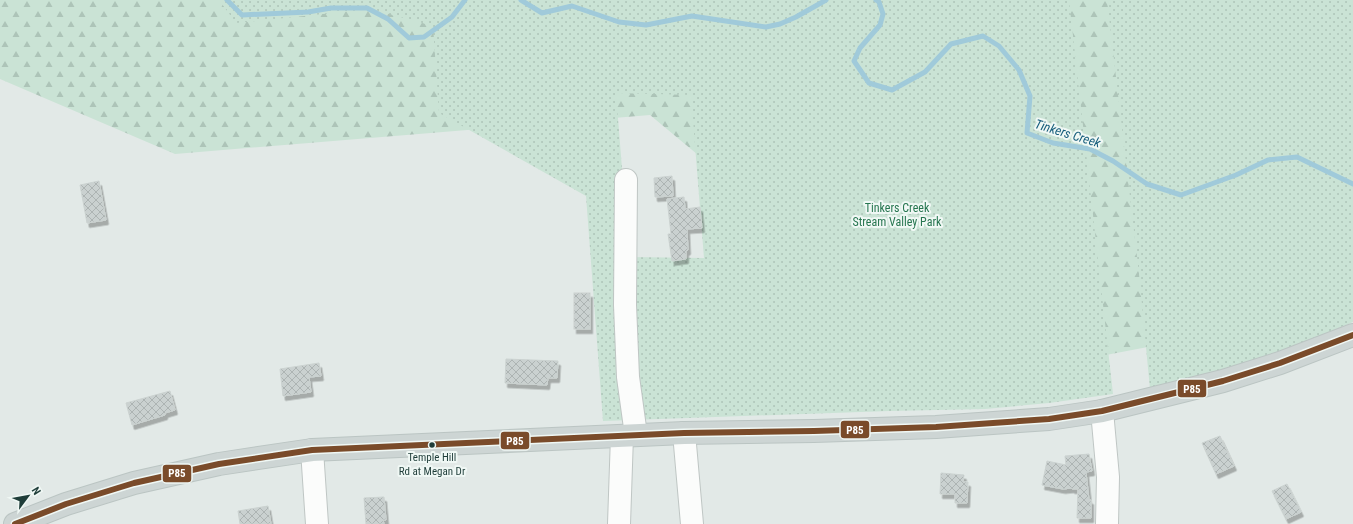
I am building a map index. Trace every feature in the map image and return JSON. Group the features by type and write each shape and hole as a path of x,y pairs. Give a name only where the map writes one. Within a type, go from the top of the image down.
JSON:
{"main road":[{"path":"15,524 66,504 134,483 219,464 312,450 684,433 936,427 1049,419 1102,411 1223,381 1280,364 1353,335"}],"street":[{"path":"620,524 629,436 625,305 626,180"},
{"path":"1102,411 1108,477 1107,524"},
{"path":"684,433 692,524"},
{"path":"312,450 317,524"}],"green space":[{"path":"0,0 1353,0 1279,322 1085,359 751,199 650,115 175,154 0,79"},
{"name":"Tinkers Creek Stream Valley Park","path":"219,0 1069,0 1113,394 1049,403 985,409 603,421 586,196 439,113 433,26 371,9 236,23","holes":["616,93 691,95 704,258 629,257"]},
{"path":"1107,0 1353,0 1353,322 1301,344 1248,363 1212,374 1150,389 1139,274"}],"building":[{"path":"672,176 673,196 655,197 654,178"},
{"path":"99,181 106,220 87,223 80,185"},
{"path":"684,197 685,209 700,207 702,228 687,229 688,250 686,251 686,259 672,261 668,234 671,234 667,199"},
{"path":"574,293 590,293 590,329 574,329"},
{"path":"506,359 558,361 557,378 548,378 547,385 505,383"},
{"path":"319,363 321,376 309,377 311,392 283,396 280,369"},
{"path":"170,391 175,410 165,413 165,415 132,425 126,403"},
{"path":"1220,436 1234,466 1216,474 1202,443"},
{"path":"1089,454 1092,471 1086,472 1089,500 1091,500 1091,518 1077,518 1078,489 1063,489 1042,485 1047,461 1066,465 1065,456"},
{"path":"941,473 964,475 963,482 968,482 967,503 955,503 955,494 940,494"},
{"path":"1287,484 1301,512 1286,519 1272,491"},
{"path":"384,497 386,520 383,520 384,524 366,524 364,498"},
{"path":"268,506 271,524 240,524 238,511"}],"waterway":[{"name":"Tinkers Creek","path":"227,0 242,15 308,12 331,8 367,8 388,19 409,38 424,37 452,17 465,0"},
{"name":"Tinkers Creek","path":"521,0 542,13 572,6 619,22 646,25 692,16 766,27 780,24 796,17 826,0"},
{"name":"Tinkers Creek","path":"876,0 879,2 883,14 880,25 860,48 854,61 869,83 892,90 925,72 951,44 983,36 999,46 1019,70 1030,96 1027,133 1053,143 1090,149 1113,161 1147,184 1181,195 1236,175 1268,160 1297,157 1353,184"}],"transit line":[{"name":"P85","path":"15,524 66,504 134,483 219,464 312,450 684,433 936,427 1049,419 1102,411 1223,381 1280,363 1353,335"}],"place":[{"name":"Temple Hill Rd at Megan Dr","path":"432,445"}]}
